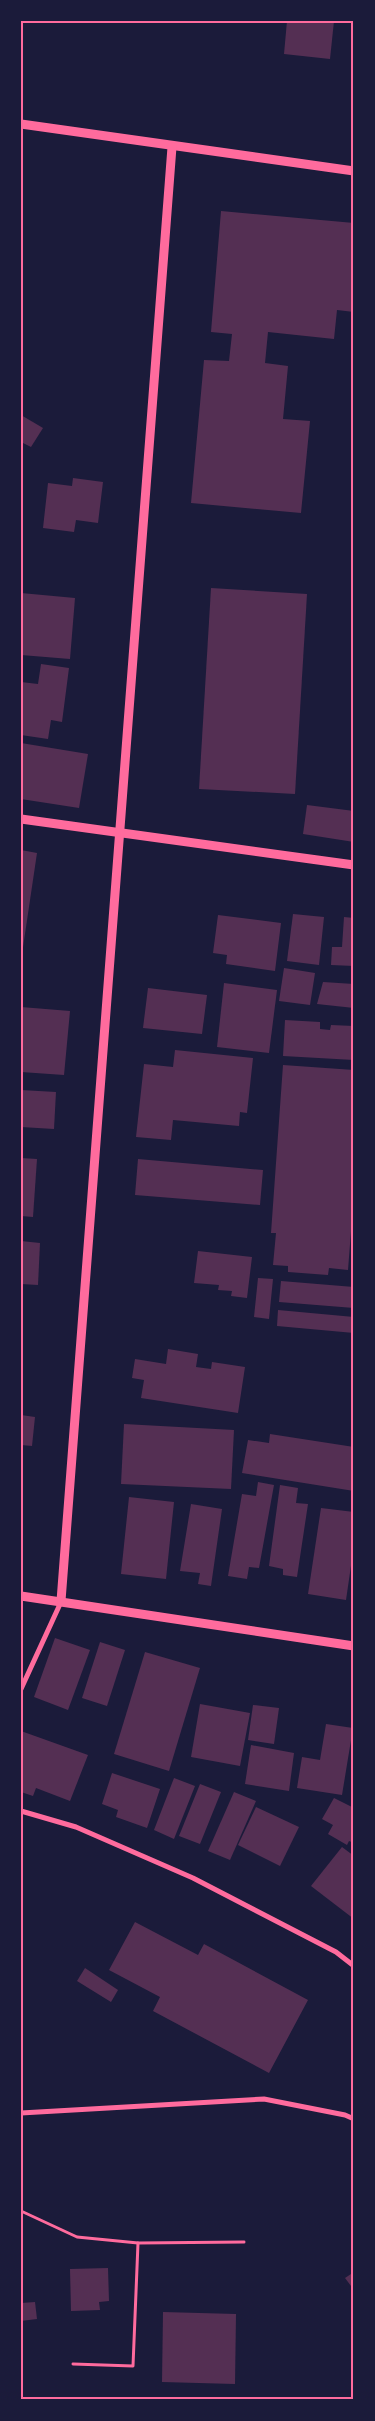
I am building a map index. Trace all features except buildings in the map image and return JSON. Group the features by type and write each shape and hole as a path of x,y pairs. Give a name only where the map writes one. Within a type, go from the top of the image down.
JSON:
{"street":[{"path":"21,124 172,147 354,171"},
{"path":"21,1689 61,1601 172,147"},
{"path":"21,819 354,865"},
{"path":"21,1596 354,1646"},
{"path":"21,1811 76,1827 193,1878 336,1952 354,1966"},
{"path":"21,2114 264,2099 345,2115 354,2119"}],"path":[{"path":"21,2212 77,2236 138,2243 244,2242"},
{"path":"73,2364 133,2366 138,2243"}]}
